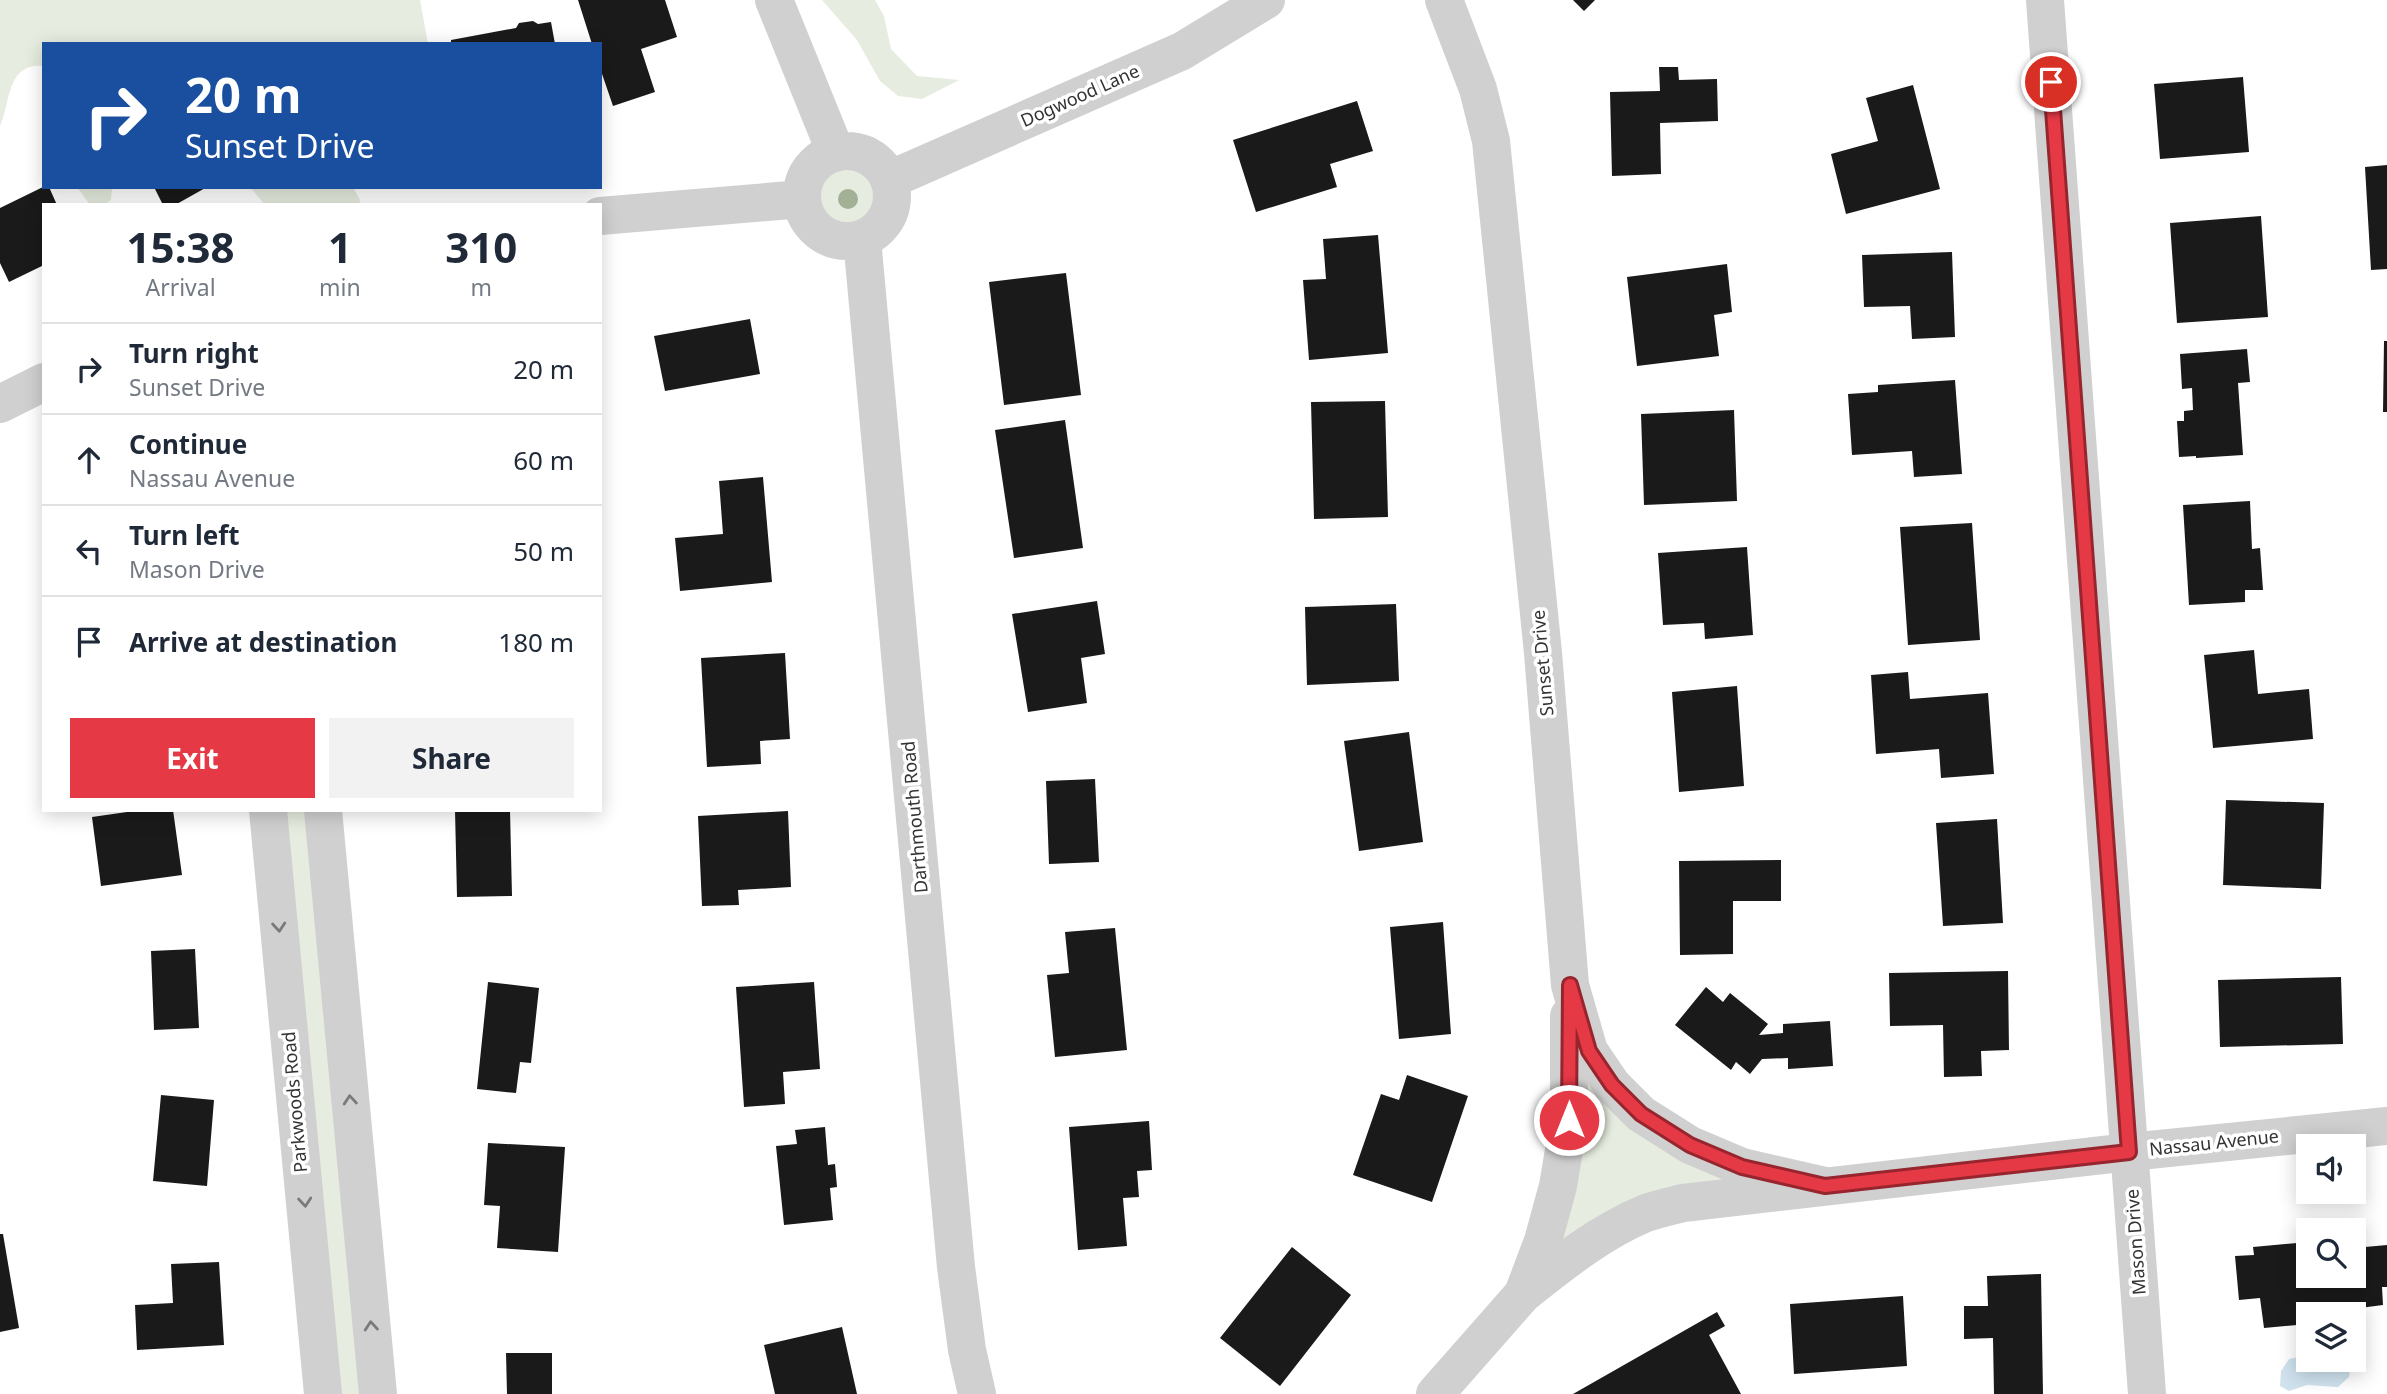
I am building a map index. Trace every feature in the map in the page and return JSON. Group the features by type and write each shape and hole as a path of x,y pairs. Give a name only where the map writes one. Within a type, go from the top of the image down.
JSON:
{"street":[{"path":"774,0 836,153"},
{"name":"Dogwood Lane","path":"889,180 1182,51 1266,0"},
{"name":"Sunset Drive","path":"1444,0 1478,89 1491,141 1543,653 1570,985 1589,1051 1612,1085 1641,1114 1690,1145 1742,1167 1825,1186"},
{"name":"Mason Drive","path":"2045,0 2147,1394"},
{"path":"849,151 862,154 883,169 889,180 891,209 885,222 862,239 849,242 822,234 812,225 806,213 802,199 808,175 815,165 836,153 849,151"},
{"path":"602,216 802,199"},
{"name":"Darthmouth Road","path":"862,239 956,1267 967,1350 977,1394"},
{"path":"0,404 42,383"},
{"name":"Parkwoods Road","path":"268,812 323,1394"},
{"path":"323,812 377,1394"},
{"path":"275,887 330,883"},
{"path":"1435,1394 1523,1294 1543,1241 1558,1186 1569,1120 1570,985"},
{"name":"Nassau Avenue","path":"1523,1294 1581,1248 1647,1213 1683,1203 2129,1152 2387,1126"}],"shaded area":[{"path":"0,0 420,0 428,42 42,42 42,66 32,66 16,77 0,126"},
{"path":"822,0 875,0 884,16 891,49 917,76 959,80 922,99 898,96 880,81 857,40"},
{"path":"838,152 856,152 872,159 884,171 891,187 891,205 884,221 872,233 856,240 838,240 822,233 810,221 803,205 803,187 810,171 822,159"},
{"path":"78,189 112,189 111,200 107,203 89,203"},
{"path":"252,189 354,189 360,200 359,203 263,203"},
{"path":"268,812 326,812 378,1394 323,1394"},
{"path":"1570,985 1641,1114 1825,1186 1581,1248 1543,1241"}],"water":[{"path":"2296,1358 2296,1372 2350,1372 2349,1377 2338,1387 2307,1385 2289,1391 2280,1386 2281,1371 2289,1359"}],"building":[{"path":"578,0 665,0 677,37 641,49 655,92 613,106 602,74 602,42 591,42"},
{"path":"1573,0 1595,0 1584,11"},
{"path":"551,22 555,42 451,42 516,28 519,23"},
{"path":"1659,67 1678,67 1679,80 1717,79 1718,121 1660,123 1661,174 1612,176 1610,92 1660,91"},
{"path":"2243,77 2249,152 2160,159 2154,84"},
{"path":"1913,85 1940,189 1846,214 1831,154 1878,141 1866,98"},
{"path":"1357,101 1373,151 1330,164 1337,187 1256,212 1233,140"},
{"path":"2387,165 2387,269 2371,270 2365,167"},
{"path":"42,187 50,189 56,203 42,203 42,266 9,282 0,263 0,208"},
{"path":"155,189 203,189 179,203 162,203"},
{"path":"2261,216 2268,317 2177,323 2170,223"},
{"path":"1378,235 1388,353 1309,360 1303,280 1326,279 1323,239"},
{"path":"1952,252 1955,337 1912,339 1910,306 1864,307 1862,255"},
{"path":"1727,264 1732,312 1714,315 1719,356 1637,366 1627,277"},
{"path":"1066,273 1081,395 1004,405 989,282"},
{"path":"750,319 760,374 665,391 654,336"},
{"path":"2384,341 2387,341 2387,412 2383,412"},
{"path":"2247,349 2250,382 2238,383 2243,455 2179,457 2177,421 2184,421 2184,411 2193,410 2192,388 2182,389 2180,354"},
{"path":"1955,380 1962,474 1914,477 1912,451 1852,455 1848,394 1878,392 1878,385"},
{"path":"1385,401 1388,517 1314,519 1311,402"},
{"path":"1734,410 1737,501 1644,505 1641,414"},
{"path":"1065,420 1083,548 1014,558 995,430"},
{"path":"763,477 772,582 680,591 675,538 723,534 719,481"},
{"path":"2250,501 2252,549 2260,548 2263,590 2245,590 2245,602 2189,605 2183,505"},
{"path":"1972,523 1980,640 1908,645 1900,527"},
{"path":"1747,547 1753,635 1705,639 1704,623 1663,625 1658,553"},
{"path":"1097,601 1105,654 1081,658 1087,703 1028,712 1012,614"},
{"path":"1396,604 1399,681 1307,685 1305,607"},
{"path":"2254,650 2258,694 2309,689 2313,739 2213,748 2204,655"},
{"path":"785,653 790,739 760,741 761,764 707,767 701,658"},
{"path":"1908,672 1910,699 1988,693 1994,774 1941,778 1939,749 1876,754 1871,675"},
{"path":"1737,686 1744,786 1679,792 1672,692"},
{"path":"1409,732 1423,842 1359,851 1344,741"},
{"path":"1095,779 1099,862 1049,864 1046,781"},
{"path":"2226,800 2324,803 2321,889 2223,885"},
{"path":"788,811 791,887 738,890 739,905 702,906 698,816"},
{"path":"127,812 173,812 182,875 101,886 92,817"},
{"path":"455,812 510,812 512,896 457,897"},
{"path":"1997,819 2003,923 1943,926 1936,823"},
{"path":"1781,860 1781,901 1733,901 1733,954 1680,955 1679,861"},
{"path":"1443,922 1451,1034 1399,1039 1390,927"},
{"path":"1115,928 1127,1050 1055,1057 1047,975 1069,973 1065,932"},
{"path":"195,949 199,1028 154,1030 151,951"},
{"path":"2008,971 2009,1050 1981,1051 1982,1076 1944,1077 1943,1025 1890,1026 1889,973"},
{"path":"2341,977 2343,1044 2220,1047 2218,980"},
{"path":"488,982 539,988 531,1063 520,1062 516,1093 477,1089"},
{"path":"814,982 820,1069 783,1072 785,1104 744,1107 736,987"},
{"path":"1706,987 1723,1002 1730,993 1768,1024 1759,1035 1783,1033 1783,1024 1830,1021 1833,1066 1788,1069 1788,1058 1762,1059 1750,1074 1736,1062 1731,1070 1675,1025"},
{"path":"1407,1075 1468,1096 1432,1202 1353,1175 1381,1094 1399,1100"},
{"path":"161,1095 214,1100 207,1186 153,1181"},
{"path":"1149,1121 1152,1170 1137,1171 1139,1197 1123,1198 1127,1246 1078,1250 1069,1127"},
{"path":"825,1127 828,1165 835,1164 837,1187 830,1188 833,1220 784,1225 776,1146 797,1144 795,1130"},
{"path":"488,1143 565,1147 558,1252 497,1248 500,1206 484,1205"},
{"path":"0,1234 3,1234 19,1328 0,1332"},
{"path":"2296,1243 2296,1288 2366,1288 2366,1247 2387,1245 2387,1287 2382,1287 2383,1305 2366,1307 2366,1302 2296,1302 2296,1325 2264,1328 2260,1298 2239,1300 2235,1256 2254,1255 2253,1247"},
{"path":"1292,1247 1351,1295 1280,1386 1220,1338"},
{"path":"219,1262 224,1345 137,1350 135,1305 173,1303 171,1264"},
{"path":"2041,1274 2043,1394 1994,1394 1993,1338 1964,1339 1964,1306 1988,1306 1987,1276"},
{"path":"1903,1296 1907,1366 1794,1374 1790,1304"},
{"path":"1717,1312 1725,1326 1709,1335 1741,1394 1573,1394"},
{"path":"842,1327 857,1394 775,1394 764,1345"},
{"path":"506,1353 552,1353 552,1394 507,1394"}],"route":[{"path":"1569,1120 1570,985 1589,1051 1612,1085 1641,1114 1690,1145 1742,1167 1825,1186 2129,1152 2051,82"}]}
